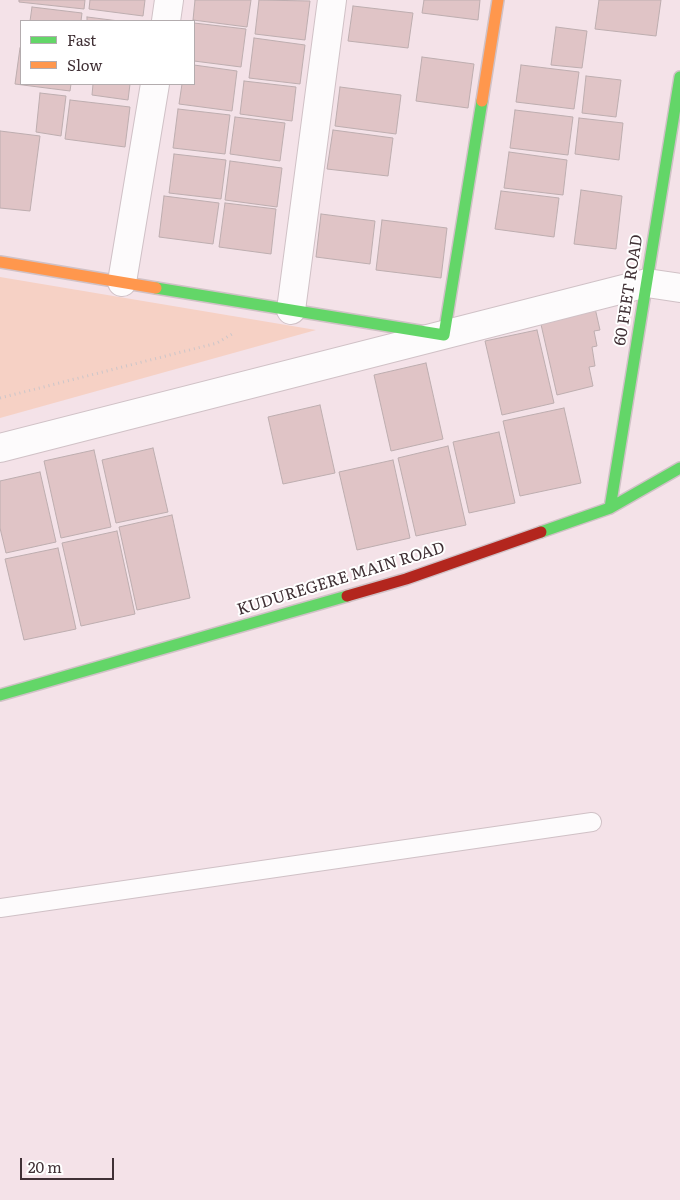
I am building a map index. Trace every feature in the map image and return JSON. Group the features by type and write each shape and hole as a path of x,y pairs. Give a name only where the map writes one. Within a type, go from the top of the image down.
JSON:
{"street":[{"path":"166,20 170,0"},
{"path":"291,310 332,0"},
{"path":"444,335 498,0"},
{"name":"60 FEET ROAD","path":"610,508 647,283 675,135 680,78"},
{"path":"122,282 155,85"},
{"path":"0,262 444,335"},
{"path":"0,448 647,283 680,288"},
{"name":"KUDUREGERE MAIN ROAD","path":"0,695 406,579 610,508 680,468"}],"lane":[{"path":"0,908 592,822"}],"path":[{"path":"0,398 217,343"}],"shaded area":[{"path":"0,277 316,330 0,418"}],"building":[{"path":"19,0 85,0 84,9 19,2"},
{"path":"90,0 145,0 143,16 89,9"},
{"path":"195,0 251,0 247,27 193,20"},
{"path":"259,0 310,1 305,40 255,34"},
{"path":"424,0 480,0 478,20 422,13"},
{"path":"599,0 661,0 656,36 595,29"},
{"path":"353,6 413,13 408,48 348,41"},
{"path":"32,7 82,13 81,20 30,20"},
{"path":"87,17 111,20 87,20"},
{"path":"195,23 246,29 241,67 195,61"},
{"path":"556,27 587,31 582,68 551,65"},
{"path":"254,38 305,45 300,84 249,78"},
{"path":"20,48 20,85 15,84"},
{"path":"422,57 474,64 468,108 416,101"},
{"path":"195,65 237,71 232,111 179,104 182,85 195,85"},
{"path":"521,65 579,72 574,109 516,102"},
{"path":"586,76 621,80 616,117 582,113"},
{"path":"244,81 296,87 292,121 240,114"},
{"path":"23,85 71,85 70,91"},
{"path":"93,85 130,85 128,100 92,95"},
{"path":"340,87 401,95 396,134 335,126"},
{"path":"40,93 66,96 61,136 36,132"},
{"path":"70,100 130,107 125,147 65,139"},
{"path":"178,109 230,115 225,154 173,148"},
{"path":"515,110 573,117 568,155 510,148"},
{"path":"235,117 285,123 280,161 230,154"},
{"path":"579,118 623,123 619,160 575,154"},
{"path":"333,130 393,138 388,176 327,169"},
{"path":"0,131 40,136 30,211 0,208"},
{"path":"509,152 567,160 563,195 504,188"},
{"path":"174,154 226,160 221,199 169,193"},
{"path":"230,161 282,168 277,207 225,200"},
{"path":"581,190 622,196 616,249 574,244"},
{"path":"501,191 559,198 554,237 495,229"},
{"path":"164,196 219,203 213,244 159,237"},
{"path":"225,203 276,209 271,254 219,247"},
{"path":"321,214 375,221 370,264 316,257"},
{"path":"382,220 447,228 441,278 376,270"},
{"path":"595,308 600,330 594,331 597,346 592,347 595,366 589,367 593,386 557,395 540,320"},
{"path":"537,330 554,403 502,415 485,341"},
{"path":"426,363 443,439 391,451 374,375"},
{"path":"320,405 335,473 283,484 268,417"},
{"path":"564,408 581,483 520,496 503,421"},
{"path":"499,432 515,503 469,513 453,442"},
{"path":"448,446 466,525 416,536 398,458"},
{"path":"153,448 168,512 116,523 102,460"},
{"path":"94,450 111,527 61,538 44,461"},
{"path":"393,460 410,538 357,550 339,472"},
{"path":"40,472 56,542 6,553 0,528 0,481"},
{"path":"172,515 190,598 137,610 119,527"},
{"path":"117,531 135,614 81,626 62,543"},
{"path":"58,548 76,629 24,640 5,559"}],"traffic: fast":[{"path":"610,508 680,77"},
{"path":"156,288 444,335 482,101"},
{"path":"541,532 610,508 680,468"},
{"path":"0,695 347,596"}],"traffic: slow":[{"path":"482,101 498,0"},
{"path":"0,262 156,288"}],"traffic: jam":[{"path":"347,596 406,579 541,532"}]}
